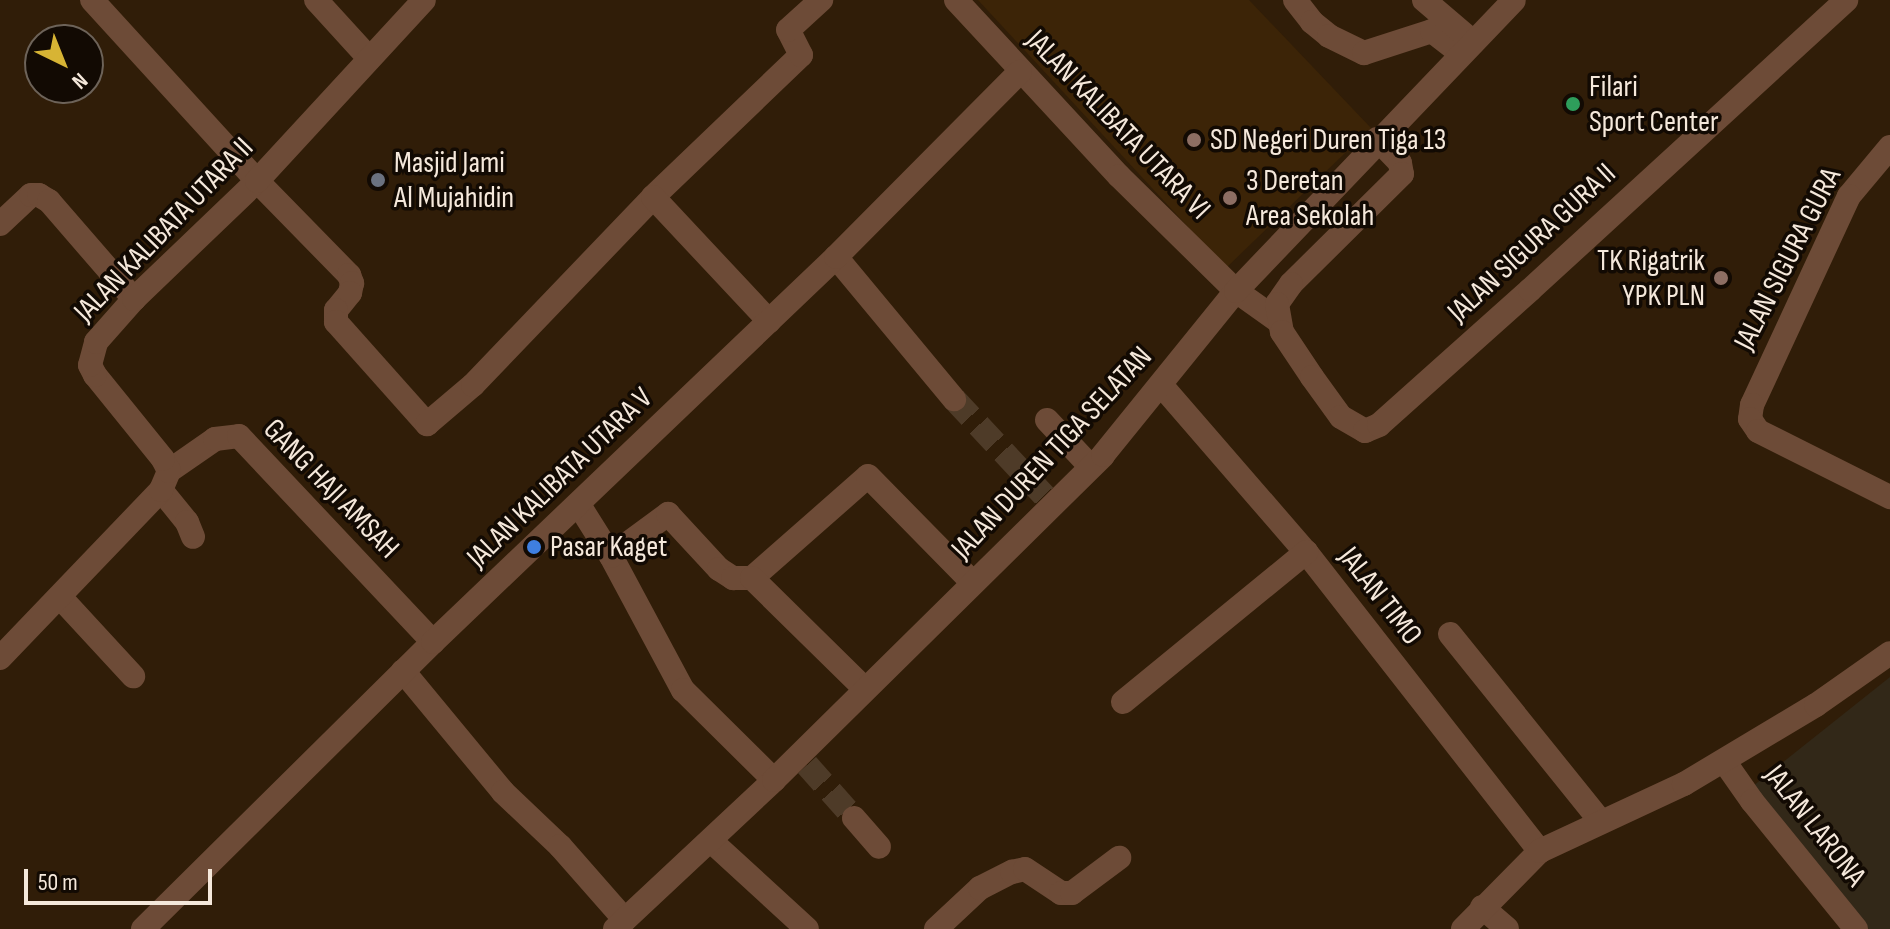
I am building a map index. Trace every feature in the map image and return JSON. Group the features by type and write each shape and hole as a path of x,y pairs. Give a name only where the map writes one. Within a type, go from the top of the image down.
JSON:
{"street":[{"path":"92,0 257,181 349,275 350,293 336,310 336,322 427,424 473,385 653,197 801,55 788,30 821,0"},
{"path":"316,0 369,58"},
{"name":"JALAN KALIBATA UTARA II","path":"165,481 90,365 96,342 134,299 257,181 424,0"},
{"name":"JALAN KALIBATA UTARA VI","path":"956,0 1020,72 1236,291"},
{"path":"1295,0 1312,22 1329,36 1364,53 1432,31 1466,47"},
{"name":"JALAN DUREN TIGA SELATAN","path":"620,924 774,780 803,760 865,689 1091,467 1162,386 1236,291 1377,139 1514,0"},
{"name":"JALAN SIGURA GURA II","path":"1236,291 1277,320 1282,332 1341,417 1354,427 1373,429 1530,290 1846,0"},
{"path":"1415,36 1433,8 1466,47"},
{"name":"JALAN KALIBATA UTARA V","path":"143,929 403,671 836,257 1020,72"},
{"path":"1277,320 1277,304 1281,294 1402,174 1400,163 1377,139"},
{"name":"JALAN SIGURA GURA","path":"1890,147 1849,196 1752,405 1750,419 1758,431 1890,497"},
{"path":"0,224 31,195 39,195 49,201 134,299"},
{"path":"653,197 769,321"},
{"path":"836,257 954,399"},
{"name":"JALAN TIMO","path":"1162,386 1306,552 1540,851"},
{"path":"1047,420 1091,467"},
{"name":"GANG HAJI AMSAH","path":"165,481 215,439 239,436 433,642"},
{"path":"611,556 668,514 719,569 733,578 752,578 868,476 973,583"},
{"path":"0,658 165,481 193,537"},
{"path":"579,505 611,556 683,690 774,780"},
{"path":"1123,702 1306,552"},
{"path":"752,578 865,689"},
{"path":"60,597 133,676"},
{"path":"1450,634 1601,822"},
{"path":"1463,929 1540,851 1724,761 1816,705 1890,653"},
{"path":"403,671 503,792 560,846 620,924"},
{"name":"JALAN LARONA","path":"1724,761 1752,801 1856,929"},
{"path":"854,818 879,847"},
{"path":"711,841 807,929"},
{"path":"936,929 980,888 1012,872 1025,869 1061,893 1072,893 1119,858"},
{"path":"1482,907 1507,929"}],"shaded area":[{"name":"3 Deretan Area Sekolah","path":"978,0 1249,0 1371,128 1226,268"},
{"path":"1890,677 1890,929 1847,929 1738,798"}],"tunnel":[{"path":"954,399 1053,505"},
{"path":"807,765 854,818"}],"place":[{"name":"Filari Sport Center","path":"1573,104"},
{"name":"SD Negeri Duren Tiga 13","path":"1194,140"},
{"name":"Masjid Jami Al Mujahidin","path":"378,180"},
{"name":"3 Deretan Area Sekolah","path":"1230,198"},
{"name":"TK Rigatrik YPK PLN","path":"1721,278"},
{"name":"Pasar Kaget","path":"534,547"}]}
